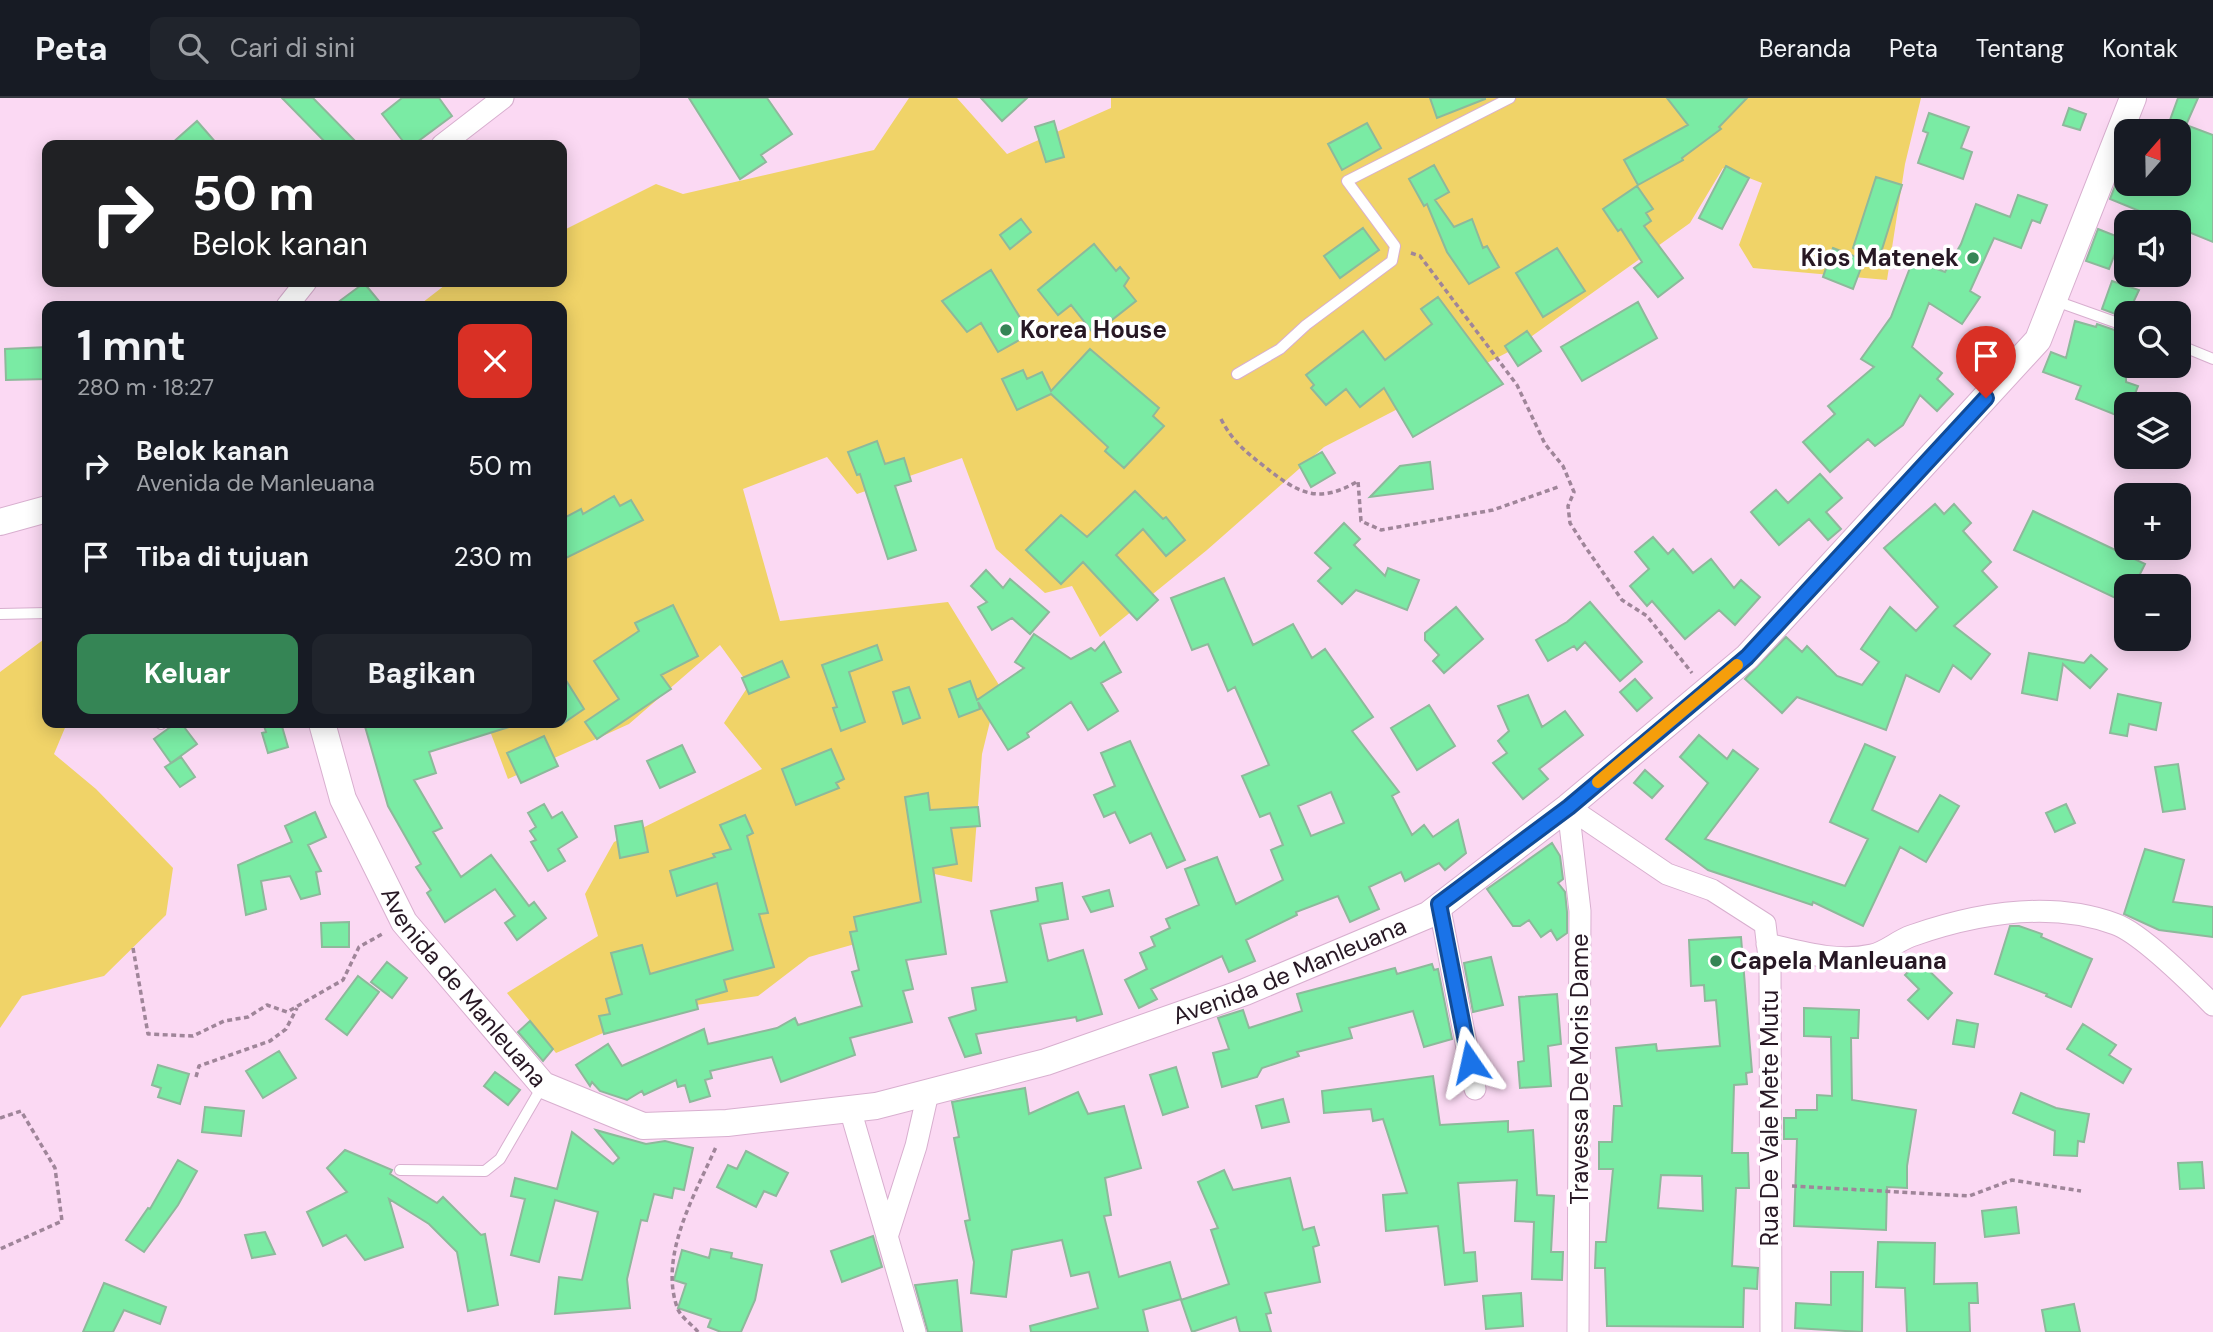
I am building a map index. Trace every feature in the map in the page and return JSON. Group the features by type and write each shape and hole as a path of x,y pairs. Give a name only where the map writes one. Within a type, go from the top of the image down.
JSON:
{"street":[{"name":"Avenida de Manleuana","path":"323,728 342,799 404,922 543,1085 643,1126 727,1123 850,1109 928,1093 1046,1062 1245,992 1428,915 1569,807 1747,657 2038,341 2133,98"},
{"path":"447,140 488,102"},
{"path":"291,301 302,287"},
{"path":"0,522 42,510"},
{"name":"Rua De Vale Mete Mutu","path":"1569,807 1667,874 1712,890 1765,923 1771,1332"},
{"name":"Travessa De Moris Dame","path":"1569,807 1580,911 1578,1332"},
{"path":"1439,904 1475,1088"},
{"path":"1767,944 1827,958 1873,955 1908,937 1963,921 2011,912 2075,915 2117,924 2151,949 2213,1005"},
{"path":"887,1237 916,1146 928,1093"},
{"path":"850,1109 915,1332"}],"lane":[{"path":"1237,374 1280,349 1306,325 1392,261 1395,247 1347,181 1510,98"},
{"path":"2053,300 2114,322"},
{"path":"2191,350 2213,359"},
{"path":"0,614 42,612"},
{"path":"400,1170 485,1171 500,1159 543,1085"}],"path":[{"path":"1405,251 1420,256 1517,385 1545,444 1563,466 1574,492 1568,506 1570,523 1613,589 1622,600 1647,616 1696,677"},
{"path":"1221,419 1233,441 1294,490 1338,494 1358,481 1361,521 1381,530 1493,510 1558,487"},
{"path":"133,948 148,1034 193,1036 224,1021 248,1017 267,1005 287,1012 343,980 359,947 404,922"},
{"path":"196,1077 199,1066 270,1041 286,1028 298,1006"},
{"path":"0,1118 21,1111 55,1167 62,1221 0,1249"},
{"path":"698,1332 678,1310 671,1275 682,1225 727,1123"},
{"path":"1783,1186 1969,1196 2012,1180 2081,1191"}],"shaded area":[{"path":"909,98 957,98 1007,154 1111,108 1111,98 1921,98 1905,164 1887,280 1753,268 1739,245 1762,183 1723,168 1690,223 1514,349 1324,447 1207,550 1100,637 1072,586 1045,593 996,549 962,458 857,494 827,457 743,489 780,621 948,602 999,685 982,754 972,882 925,872 915,927 809,957 758,996 655,1011 556,1053 507,993 598,936 585,894 614,842 762,769 724,723 749,685 720,645 629,724 508,779 489,728 567,728 567,301 424,301 443,287 567,287 567,228 656,184 683,194 874,150"},
{"path":"42,641 42,728 65,728 54,754 96,789 173,868 166,915 104,976 22,996 0,1028 0,672"}],"building":[{"path":"282,98 313,98 354,140 323,140"},
{"path":"402,98 439,98 452,116 420,140 402,140 382,114"},
{"path":"689,98 767,98 792,134 761,155 766,162 740,179"},
{"path":"981,98 1027,98 1002,121"},
{"path":"1430,98 1485,98 1485,99 1437,118"},
{"path":"1667,98 1747,98 1719,127 1721,129 1682,158 1683,160 1638,185 1624,160 1688,125"},
{"path":"2178,98 2198,98 2189,119 2170,119"},
{"path":"2069,108 2086,114 2080,130 2063,125"},
{"path":"1929,113 1969,127 1961,148 1972,152 1963,179 1918,163 1928,133 1923,131"},
{"path":"197,121 214,140 176,140"},
{"path":"1054,121 1064,157 1046,162 1035,127"},
{"path":"1367,123 1381,148 1342,170 1328,144"},
{"path":"2191,127 2213,135 2213,242 2191,233 2191,210 2137,210 2110,199 2114,189 2114,196 2191,196"},
{"path":"1434,165 1449,192 1435,200 1454,227 1472,219 1483,248 1487,246 1499,267 1469,284 1447,252 1427,204 1424,206 1409,179"},
{"path":"1726,166 1749,178 1722,229 1699,218"},
{"path":"1876,177 1902,185 1879,259 1853,248"},
{"path":"1637,186 1653,209 1646,213 1651,221 1644,226 1683,278 1658,297 1634,268 1642,262 1621,229 1618,231 1603,209"},
{"path":"2018,195 2047,205 2040,223 2032,220 2021,248 1994,238 1970,291 1980,297 1962,324 1929,303 1912,347 1942,373 1937,379 1953,394 1937,411 1920,395 1903,425 1875,446 1868,439 1830,472 1803,442 1835,414 1828,406 1874,367 1861,359 1891,317 1913,260 1945,272 1961,244 1976,204 2010,217"},
{"path":"1021,219 1031,232 1010,249 1000,235"},
{"path":"1363,228 1379,250 1340,278 1324,256"},
{"path":"2098,229 2114,235 2114,256 2109,269 2086,261"},
{"path":"1094,244 1116,271 1120,267 1129,278 1124,286 1136,301 1094,334 1071,305 1058,315 1038,290"},
{"path":"1557,248 1585,291 1543,317 1516,273"},
{"path":"1833,248 1864,260 1853,289 1823,277"},
{"path":"991,270 1030,334 998,352 981,323 967,332 942,301"},
{"path":"2112,281 2114,287 2139,290 2134,301 2114,301 2114,314 2102,309"},
{"path":"359,287 367,287 379,301 340,301"},
{"path":"1438,297 1503,384 1413,437 1384,388 1360,407 1346,389 1326,405 1311,388 1314,385 1306,375 1363,331 1385,360 1432,324 1421,309"},
{"path":"1638,302 1657,338 1582,381 1561,347"},
{"path":"2075,321 2114,330 2114,378 2126,378 2126,382 2138,386 2136,392 2114,392 2114,414 2076,399 2081,386 2043,372 2051,352 2066,358"},
{"path":"1527,331 1541,351 1518,366 1505,346"},
{"path":"42,347 42,379 6,380 5,349"},
{"path":"1090,349 1159,408 1153,416 1164,426 1124,468 1105,451 1108,447 1051,394 1017,410 1002,379 1023,370 1027,379 1042,372 1051,391"},
{"path":"877,441 885,464 904,458 911,481 895,486 916,550 888,559 860,474 857,475 848,452"},
{"path":"1322,452 1335,473 1311,487 1299,465"},
{"path":"1430,462 1433,489 1370,497 1400,466"},
{"path":"1820,474 1842,498 1826,512 1841,529 1828,540 1809,519 1779,545 1751,512 1776,490 1788,503"},
{"path":"1135,491 1163,519 1166,517 1185,540 1166,556 1143,529 1116,555 1158,600 1137,620 1083,562 1061,584 1026,550 1061,515 1087,537"},
{"path":"614,496 620,506 631,500 643,520 567,558 567,516 581,509 583,514"},
{"path":"1935,504 1944,514 1954,504 1971,523 1963,531 1991,562 1982,571 1997,587 1954,626 1990,654 1971,679 1953,665 1939,692 1906,675 1886,730 1797,697 1782,713 1745,679 1786,637 1802,652 1807,646 1837,676 1862,685 1879,662 1861,649 1890,607 1916,631 1938,607 1884,548"},
{"path":"2033,511 2114,549 2114,560 2137,560 2145,564 2140,574 2114,574 2114,597 2014,550"},
{"path":"1344,523 1360,539 1354,545 1385,576 1388,568 1419,580 1407,610 1356,590 1342,604 1318,581 1331,568 1315,553"},
{"path":"1653,537 1668,554 1673,549 1693,573 1711,559 1734,588 1741,580 1760,597 1735,625 1719,610 1685,639 1652,601 1647,606 1630,586 1649,569 1635,552"},
{"path":"986,570 1003,588 1010,579 1049,612 1030,634 1012,618 992,630 978,607 987,602 971,586"},
{"path":"1224,578 1253,645 1293,624 1312,658 1325,649 1373,717 1352,731 1399,792 1392,796 1412,835 1424,825 1433,837 1458,820 1466,853 1445,870 1439,863 1405,881 1401,872 1369,887 1379,909 1350,922 1338,896 1296,912 1297,915 1246,940 1255,961 1229,972 1222,956 1151,989 1157,999 1139,1008 1125,980 1147,969 1140,953 1155,946 1151,937 1170,928 1166,919 1199,905 1185,869 1217,857 1236,904 1283,880 1271,850 1283,845 1270,813 1260,817 1242,776 1269,765 1235,687 1228,691 1208,644 1192,650 1171,598","holes":["1331,792 1344,823 1311,836 1298,806"]},
{"path":"1590,602 1642,662 1620,681 1585,642 1577,650 1574,646 1548,661 1536,640 1567,622"},
{"path":"673,605 698,656 661,675 671,689 597,739 585,722 619,699 594,661 639,631 635,623"},
{"path":"1456,607 1483,639 1444,673 1433,661 1439,655 1425,640 1425,633"},
{"path":"1034,634 1071,659 1091,648 1095,651 1104,642 1121,672 1101,683 1118,711 1088,730 1071,702 1027,733 1029,737 1008,750 978,702 980,709 959,717 949,689 970,681 977,700 1024,668 1015,662"},
{"path":"877,645 882,660 849,672 865,722 841,731 833,708 837,707 822,665"},
{"path":"2029,653 2084,663 2091,655 2107,669 2090,688 2063,664 2057,700 2022,693"},
{"path":"782,661 789,677 749,694 742,678"},
{"path":"1635,679 1652,698 1637,711 1620,692"},
{"path":"567,682 584,709 567,721"},
{"path":"909,687 920,718 903,724 893,692"},
{"path":"2118,694 2161,703 2156,730 2129,724 2127,736 2110,733"},
{"path":"1528,695 1542,727 1565,711 1583,735 1539,769 1548,779 1523,799 1493,763 1507,753 1498,741 1509,731 1498,706"},
{"path":"1429,705 1455,746 1417,770 1391,728"},
{"path":"169,728 185,728 197,744 171,763 154,739"},
{"path":"265,728 282,728 288,747 268,753 262,733 266,732"},
{"path":"365,728 506,728 429,752 436,773 414,780 442,828 433,832 461,877 491,855 529,906 534,902 546,918 517,940 505,923 515,916 495,889 445,922 427,893 431,890 416,867 421,864 388,806"},
{"path":"1699,735 1727,759 1733,750 1758,769 1705,839 1845,886 1868,839 1830,822 1865,744 1895,757 1872,810 1918,832 1940,795 1959,806 1926,862 1900,847 1863,926 1813,902 1812,905 1708,870 1666,839 1708,783 1680,757"},
{"path":"544,736 558,766 521,783 507,753"},
{"path":"1130,741 1185,860 1167,868 1151,833 1130,843 1115,812 1104,817 1094,795 1115,786 1101,753"},
{"path":"682,745 695,772 660,788 647,761"},
{"path":"831,749 844,779 836,783 839,788 796,805 782,769"},
{"path":"181,757 195,777 180,787 165,767"},
{"path":"2178,764 2185,809 2163,812 2155,767"},
{"path":"1645,770 1663,786 1652,798 1634,783"},
{"path":"928,793 930,810 978,807 980,826 951,828 957,864 933,868 946,954 906,960 913,989 903,991 912,1022 850,1038 855,1055 781,1082 772,1057 710,1071 712,1078 705,1080 710,1096 690,1102 685,1085 678,1087 676,1080 644,1095 642,1091 627,1100 600,1091 592,1082 590,1086 576,1065 608,1044 622,1066 704,1029 708,1044 777,1028 795,1018 798,1025 862,1006 852,972 859,970 850,932 857,931 854,917 921,902 905,797"},
{"path":"544,804 552,818 562,812 577,837 558,849 565,861 548,871 531,842 536,840 530,831 536,827 528,813"},
{"path":"2066,804 2075,823 2055,832 2046,813"},
{"path":"315,812 326,837 308,845 321,871 316,872 320,894 301,899 290,876 261,881 266,909 246,915 238,865 292,842 285,826"},
{"path":"745,815 753,833 747,836 768,913 759,914 774,967 724,980 727,991 696,1000 698,1009 604,1034 599,1016 610,1014 606,999 622,994 611,953 642,945 650,974 733,950 717,883 677,896 670,871 731,849 720,825"},
{"path":"642,821 648,852 620,858 615,826"},
{"path":"1552,843 1560,856 1563,879 1558,883 1565,892 1567,912 1567,933 1557,940 1551,930 1541,937 1529,920 1520,926 1513,926 1487,889"},
{"path":"2145,849 2184,860 2173,902 2213,907 2213,937 2159,930 2124,914"},
{"path":"1062,883 1068,919 1040,924 1048,961 1083,950 1102,1014 1077,1021 1076,1017 976,1034 981,1053 965,1057 949,1018 976,1010 972,988 1007,982 991,911 1038,901 1036,888"},
{"path":"1109,890 1113,906 1091,912 1083,897"},
{"path":"349,922 349,947 322,947 321,923"},
{"path":"2010,926 2019,926 2042,934 2041,937 2092,959 2071,1007 2046,996 2047,994 1995,974"},
{"path":"1741,937 1752,1072 1746,1073 1747,1084 1734,1085 1732,1153 1748,1153 1749,1188 1736,1188 1732,1266 1758,1268 1757,1289 1744,1288 1743,1327 1607,1326 1605,1268 1595,1268 1596,1242 1606,1242 1613,1169 1599,1169 1599,1142 1612,1142 1614,1106 1622,1106 1616,1048 1656,1044 1657,1051 1720,1046 1716,1000 1705,1001 1704,985 1691,986 1689,940","holes":["1661,1175 1702,1176 1703,1211 1658,1208"]},
{"path":"1491,957 1503,1005 1473,1012 1464,963"},
{"path":"1919,961 1952,993 1928,1019 1908,1000 1919,989 1905,975"},
{"path":"387,962 407,978 392,998 371,982"},
{"path":"1432,964 1434,970 1438,969 1452,1039 1424,1047 1413,1011 1349,1028 1352,1038 1297,1052 1299,1056 1262,1068 1257,1077 1222,1087 1213,1053 1229,1049 1218,1018 1243,1010 1249,1028 1302,1011 1297,994 1395,968 1397,974"},
{"path":"358,976 379,992 347,1035 326,1019"},
{"path":"1557,994 1561,1044 1548,1046 1551,1086 1520,1088 1518,1062 1524,1061 1519,997"},
{"path":"1804,1008 1859,1010 1858,1038 1851,1038 1852,1100 1916,1110 1907,1166 1907,1188 1887,1187 1886,1230 1794,1226 1797,1139 1784,1139 1784,1118 1796,1118 1796,1110 1817,1110 1817,1095 1832,1096 1831,1037 1804,1036"},
{"path":"1957,1020 1978,1024 1974,1047 1953,1044"},
{"path":"530,1021 553,1049 543,1061 518,1032"},
{"path":"2083,1024 2116,1045 2109,1055 2131,1069 2123,1083 2067,1049"},
{"path":"279,1051 296,1078 263,1098 246,1071"},
{"path":"158,1065 189,1074 180,1104 158,1097 161,1088 152,1085"},
{"path":"1176,1067 1188,1107 1163,1115 1150,1075"},
{"path":"495,1072 520,1090 508,1105 484,1086"},
{"path":"1433,1076 1440,1125 1508,1121 1508,1132 1533,1130 1537,1195 1554,1196 1551,1252 1563,1252 1562,1280 1532,1279 1534,1222 1515,1221 1517,1180 1458,1183 1464,1253 1475,1252 1477,1281 1445,1285 1438,1226 1386,1231 1383,1195 1407,1193 1383,1119 1373,1121 1371,1109 1324,1113 1322,1091"},
{"path":"1025,1088 1029,1114 1078,1092 1088,1114 1124,1106 1141,1168 1105,1178 1111,1215 1104,1216 1119,1277 1170,1262 1181,1299 1143,1310 1148,1332 1031,1332 1030,1326 1098,1308 1089,1272 1071,1276 1062,1240 1012,1250 1006,1297 971,1293 974,1262 965,1221 970,1220 954,1138 959,1137 952,1102"},
{"path":"2021,1093 2056,1108 2089,1114 2084,1142 2078,1141 2077,1156 2054,1155 2055,1131 2013,1113"},
{"path":"1283,1099 1289,1122 1262,1128 1256,1106"},
{"path":"205,1107 244,1111 241,1136 202,1132"},
{"path":"596,1130 646,1144 665,1141 693,1148 684,1190 674,1188 672,1198 654,1194 647,1221 641,1220 627,1279 630,1308 555,1314 559,1277 582,1280 598,1212 555,1200 539,1262 511,1255 525,1199 511,1196 515,1178 557,1189 572,1132 613,1164 619,1158"},
{"path":"345,1150 392,1170 390,1174 437,1203 443,1197 481,1235 485,1234 498,1305 468,1311 457,1252 429,1224 389,1199 403,1247 365,1260 346,1235 323,1246 307,1212 347,1192 327,1168"},
{"path":"746,1151 788,1173 776,1196 764,1191 756,1207 717,1187 728,1165 737,1169"},
{"path":"178,1160 197,1171 178,1205 144,1252 126,1240 148,1208 150,1209"},
{"path":"2202,1162 2204,1188 2180,1189 2178,1163"},
{"path":"1224,1170 1233,1190 1290,1178 1303,1230 1314,1227 1319,1245 1313,1247 1320,1282 1265,1293 1271,1313 1266,1314 1271,1332 1240,1332 1236,1317 1192,1332 1181,1300 1229,1284 1211,1230 1218,1228 1198,1182"},
{"path":"2016,1207 2019,1233 1985,1237 1982,1211"},
{"path":"265,1232 275,1254 252,1258 245,1235"},
{"path":"873,1236 882,1267 842,1282 831,1251"},
{"path":"1878,1242 1935,1243 1934,1284 1977,1283 1978,1303 1969,1303 1970,1332 1907,1332 1905,1288 1876,1287"},
{"path":"711,1249 732,1253 731,1258 762,1265 755,1300 741,1332 721,1332 708,1327 711,1319 678,1308 686,1284 674,1280 682,1250 709,1258"},
{"path":"1831,1272 1863,1272 1862,1332 1795,1328 1796,1303 1831,1305"},
{"path":"957,1280 962,1332 928,1332 915,1285"},
{"path":"104,1283 166,1307 160,1324 124,1310 113,1332 83,1332"},
{"path":"1521,1293 1523,1326 1486,1329 1483,1296"},
{"path":"2074,1304 2080,1332 2046,1332 2042,1310"}],"slow traffic":[{"path":"1598,782 1737,665"}],"place":[{"name":"Kios Matenek","path":"1973,258"},
{"name":"Korea House","path":"1006,330"},
{"name":"Capela Manleuana","path":"1716,961"}],"route":[{"path":"1470,1062 1439,904 1569,807 1747,657 1986,398"}]}
